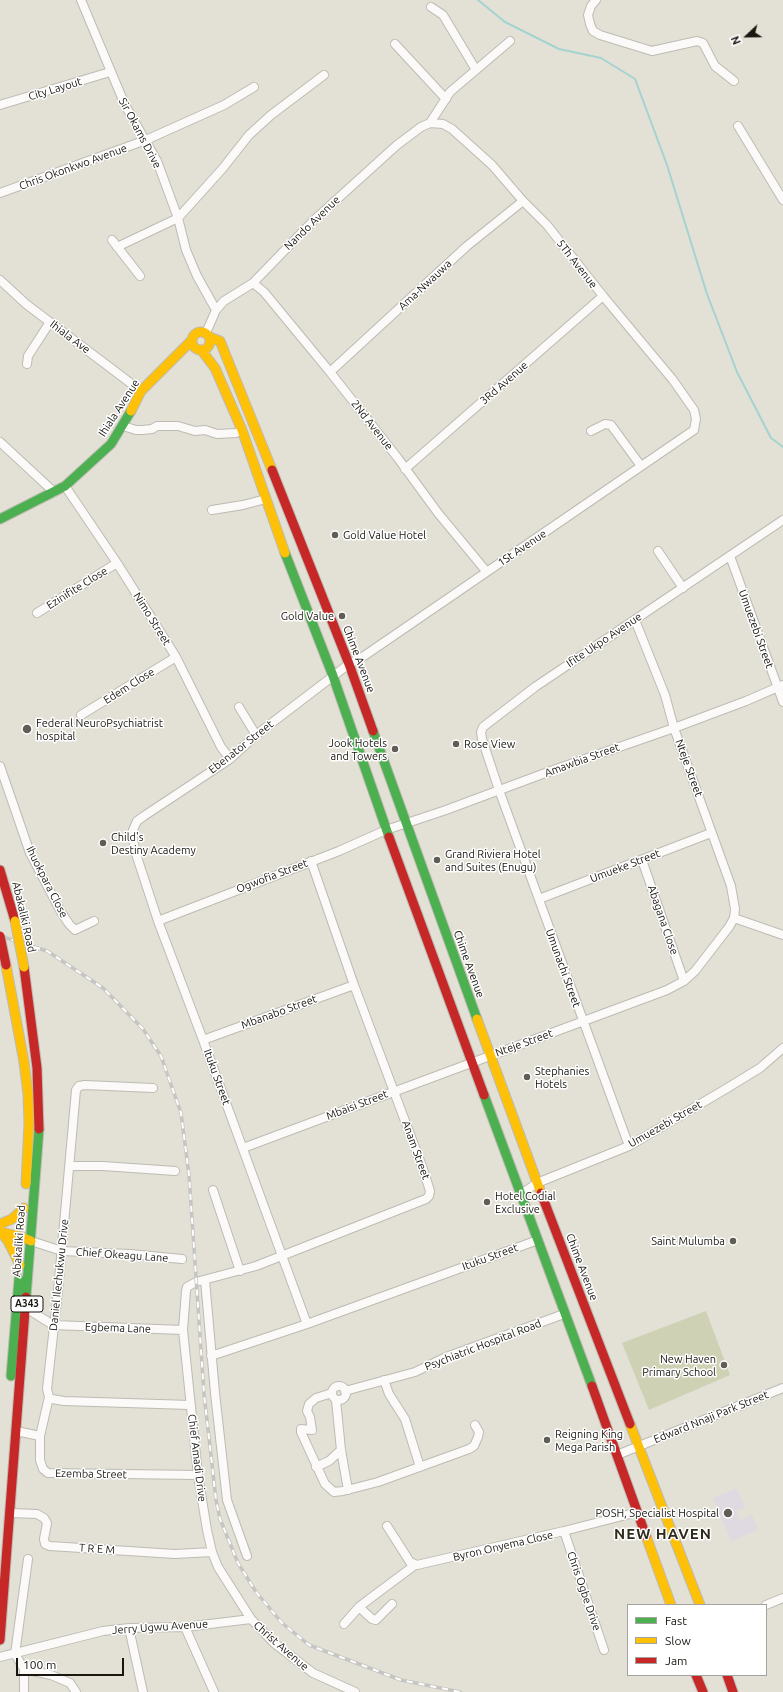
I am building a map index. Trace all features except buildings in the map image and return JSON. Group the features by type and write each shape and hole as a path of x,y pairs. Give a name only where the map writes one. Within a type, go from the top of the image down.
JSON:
{"main road":[{"path":"170,361 199,350 207,348 209,345 208,335 198,332 191,341 192,345 199,350 215,368 242,430 277,532 333,676 386,830 671,1604"},
{"name":"Chime Avenue","path":"208,335 220,341 349,664 405,823 537,1183 700,1604"},
{"name":"Ihiala Avenue","path":"0,518 65,486 95,460 111,444 123,426 141,392 191,341"},
{"name":"Abakaliki Road","path":"0,870 14,921 24,967 37,1068 39,1121 38,1151 0,1640"},
{"name":"Abakaliki Road","path":"0,936 24,1062 28,1094 28,1152 0,1531"},
{"path":"0,1229 24,1208"},
{"path":"0,1229 31,1241"},
{"path":"0,1229 20,1265"},
{"path":"696,1676 703,1692"},
{"path":"727,1676 733,1692"}],"street":[{"name":"Sir Okams Drive","path":"81,0 125,105 146,140 156,161 178,218 186,250 197,276 216,310"},
{"path":"596,0 591,6 588,16 593,31 600,35 652,51 697,41 703,44 715,66 734,81"},
{"path":"431,7 443,16 476,70"},
{"path":"430,123 450,92 510,41"},
{"path":"395,44 446,99"},
{"name":"City Layout","path":"0,106 110,72"},
{"path":"140,276 115,244 178,218 223,168 249,135 271,115 324,74"},
{"name":"Chris Okonkwo Avenue","path":"0,193 146,140 224,105 254,87"},
{"name":"5Th Avenue","path":"430,123 443,124 452,128 492,165 523,201 547,225 603,296 673,380 694,410 696,419 694,430"},
{"name":"Nando Avenue","path":"208,335 216,310 224,301 253,282 313,221 376,163 414,131 430,123"},
{"path":"738,126 783,200"},
{"name":"Ama-Nwauwa","path":"330,372 467,246 523,201"},
{"name":"Ihiala Ave","path":"0,280 26,304 141,392"},
{"name":"2Nd Avenue","path":"253,282 264,292 330,372 438,513 486,571"},
{"name":"3Rd Avenue","path":"405,469 603,296"},
{"path":"27,364 28,356 50,322"},
{"path":"591,431 605,424 611,425 640,466"},
{"path":"123,426 136,430 142,430 152,429 157,426 178,426 195,431 205,430 217,434 236,433 242,430"},
{"name":"1St Avenue","path":"349,664 364,656 694,430"},
{"path":"0,442 54,492"},
{"name":"Nimo Street","path":"65,486 117,563 176,657 221,747 230,759"},
{"path":"212,510 243,505 266,498"},
{"name":"Ifite Ukpo Avenue","path":"499,790 482,739 481,732 483,727 535,687 783,520"},
{"path":"658,551 682,588"},
{"name":"Umuezebi Street","path":"730,556 780,686 783,702"},
{"name":"Ezinifite Close","path":"37,614 117,563"},
{"name":"Nteje Street","path":"471,1063 668,990 684,981 695,971 729,927 734,918 735,909 731,886 674,728 665,695 635,620"},
{"name":"Edem Close","path":"81,715 176,657"},
{"name":"Ebenator Street","path":"133,830 137,821 230,759 256,735 349,664"},
{"name":"Amawbia Street","path":"386,830 674,728 746,701 780,686"},
{"path":"239,707 256,735"},
{"name":"Ihuokpara Close","path":"0,766 30,853 61,912 75,930 94,921"},
{"name":"Umunachi Street","path":"499,790 629,1146"},
{"name":"Ituku Street","path":"133,830 132,840 158,921 307,1324"},
{"name":"Ogwofia Street","path":"158,921 339,851 386,830"},
{"name":"Umueke Street","path":"539,899 711,833"},
{"name":"Abagana Close","path":"642,860 684,981"},
{"name":"Anam Street","path":"187,1287 196,1282 240,1271 426,1199 429,1196 430,1191 423,1169 354,985 311,861"},
{"path":"734,918 783,935"},
{"name":"Mbanabo Street","path":"203,1040 354,985"},
{"name":"Umuezebi Street","path":"521,1194 537,1183 629,1146 760,1068 783,1048"},
{"name":"Mbaisi Street","path":"243,1148 471,1063"},
{"name":"Daniel Ilechukwu Drive","path":"50,1397 47,1389 62,1251 77,1088 85,1085 152,1088"},
{"path":"70,1166 174,1171"},
{"path":"213,1190 240,1271"},
{"name":"Ituku Street","path":"211,1356 307,1324 538,1240"},
{"name":"Chief Okeagu Lane","path":"31,1241 62,1251 130,1254 182,1259"},
{"path":"204,1280 227,1500 247,1556"},
{"name":"Chief Amadi Drive","path":"187,1287 184,1301 183,1330 190,1405 198,1475 212,1552 223,1577 251,1619"},
{"path":"26,1308 53,1325"},
{"name":"Psychiatric Hospital Road","path":"384,1380 402,1376 446,1357 564,1314"},
{"name":"Egbema Lane","path":"53,1325 183,1330"},
{"path":"348,1490 334,1396 336,1387 342,1387 346,1391 384,1380 389,1394 405,1419 420,1467"},
{"name":"Edward Nnaji Park Street","path":"617,1455 782,1391"},
{"path":"334,1396 316,1398 311,1402 307,1411 310,1417 312,1430 301,1430 316,1467 330,1491 334,1492 378,1482 469,1449 474,1446 478,1437 479,1432 475,1424"},
{"path":"16,1431 40,1436 50,1397 52,1399 64,1401 190,1405"},
{"name":"Ezemba Street","path":"40,1436 40,1460 42,1470 48,1473 198,1475"},
{"path":"316,1467 329,1461 341,1450"},
{"name":"Byron Onyema Close","path":"415,1565 444,1560 638,1512"},
{"name":"T R E M","path":"10,1513 37,1514 44,1518 47,1523 44,1539 45,1544 50,1546 175,1554 212,1552"},
{"path":"344,1624 360,1607 415,1565 410,1562 387,1526"},
{"name":"Chris Ogbe Drive","path":"564,1531 604,1650"},
{"path":"24,1692 24,1669 15,1654 28,1559"},
{"path":"767,1605 783,1598"},
{"path":"360,1607 372,1619 376,1620 392,1604"},
{"name":"Jerry Ugwu Avenue","path":"0,1657 81,1636 129,1628 185,1627 251,1619"},
{"name":"Christ Avenue","path":"251,1619 274,1642 313,1673 355,1692"},
{"path":"185,1627 214,1692"},
{"path":"129,1628 143,1692"},
{"path":"24,1669 70,1683 76,1692"}],"shaded area":[{"name":"POSH, Specialist Hospital","path":"737,1488 745,1507 736,1511 740,1520 752,1515 758,1530 731,1541 713,1498"}],"green space":[{"path":"706,1311 730,1375 649,1410 622,1343"}],"waterway":[{"path":"478,0 505,22 559,49 601,58 635,79 667,165 707,294 737,372 771,438 783,447"}],"railway":[{"path":"0,936 47,951 103,988 143,1029 161,1056 181,1113 189,1175 204,1394 216,1500 220,1519 238,1563 256,1592 282,1623 309,1645 401,1680 460,1692"}],"traffic: fast":[{"path":"0,519 65,486 111,444 131,411"},
{"path":"285,553 333,676 389,837"},
{"path":"373,731 477,1019"},
{"path":"484,1095 592,1386"},
{"path":"26,1297 39,1129"},
{"path":"11,1376 19,1279"}],"traffic: slow":[{"path":"197,332 205,332 210,337 210,341 208,348 205,350 197,350 192,345 192,337 197,332"},
{"path":"209,337 220,341 272,470"},
{"path":"131,411 141,391 191,341"},
{"path":"202,351 215,368 242,430 285,553"},
{"path":"15,921 24,967"},
{"path":"6,965 24,1062 28,1094 29,1123 26,1184"},
{"path":"477,1019 541,1193"},
{"path":"0,1224 12,1219 24,1208"},
{"path":"0,1232 22,1237 31,1241"},
{"path":"1,1232 8,1241 20,1265"},
{"path":"630,1424 700,1604"},
{"path":"646,1536 671,1604"}],"traffic: jam":[{"path":"272,470 349,664 373,731"},
{"path":"389,837 484,1095"},
{"path":"0,870 15,921"},
{"path":"0,936 6,965"},
{"path":"24,967 37,1068 39,1129"},
{"path":"541,1193 630,1424"},
{"path":"0,1640 26,1297"},
{"path":"592,1386 646,1536"},
{"path":"696,1676 703,1692"},
{"path":"727,1676 733,1692"}],"place":[{"name":"Gold Value Hotel","path":"335,535"},
{"name":"Gold Value","path":"342,616"},
{"name":"Federal NeuroPsychiatrist hospital","path":"27,729"},
{"name":"Rose View","path":"456,744"},
{"name":"Jook Hotels and Towers","path":"395,749"},
{"name":"Child's Destiny Academy","path":"103,843"},
{"name":"Grand Riviera Hotel and Suites (Enugu)","path":"437,860"},
{"name":"Stephanies Hotels","path":"527,1077"},
{"name":"Hotel Codial Exclusive","path":"487,1202"},
{"name":"Saint Mulumba","path":"733,1241"},
{"name":"New Haven Primary School","path":"724,1365"},
{"name":"Reigning King Mega Parish","path":"547,1440"},
{"name":"POSH, Specialist Hospital","path":"728,1513"}],"district":[{"name":"NEW HAVEN","path":"663,1534"}]}
